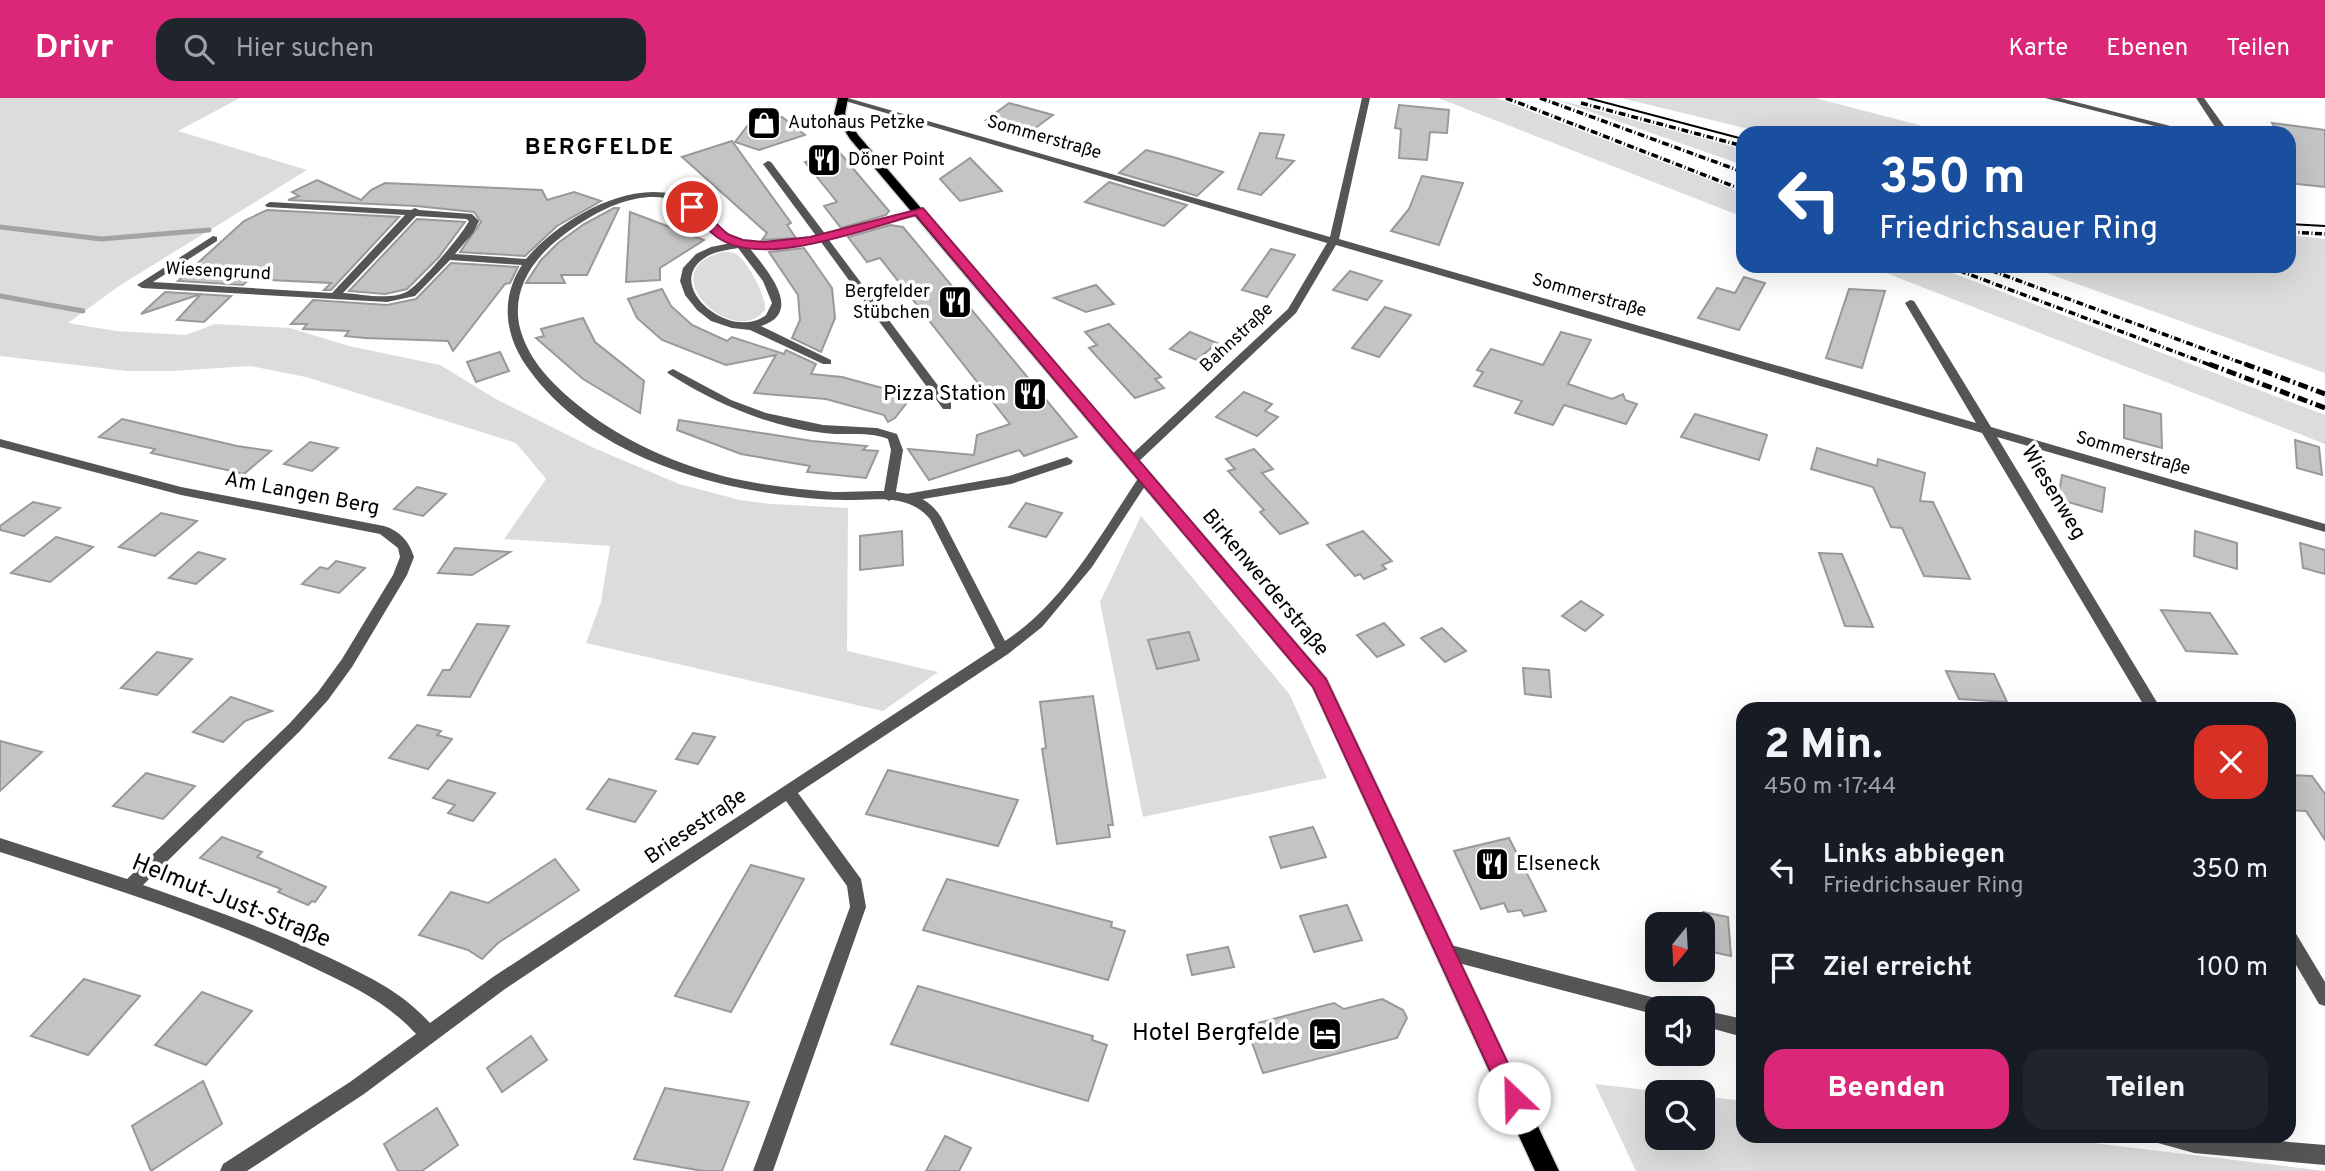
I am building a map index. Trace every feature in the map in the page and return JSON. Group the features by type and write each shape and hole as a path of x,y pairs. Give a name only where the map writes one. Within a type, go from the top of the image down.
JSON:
{"main road":[{"name":"Birkenwerderstraße","path":"841,98 838,108 841,119 1320,683 1548,1171"}],"street":[{"name":"Sommerstraße","path":"841,98 2325,528"},
{"name":"Bahnstraße","path":"1132,461 1292,311 1334,240 1366,98"},
{"path":"2049,98 2164,126"},
{"path":"2200,98 2219,126"},
{"path":"768,164 947,407"},
{"path":"919,211 822,237 775,245 741,244 698,257 690,265 685,280 692,297 714,320 731,326 751,326 771,317 777,303 766,279 741,244 723,236 682,201 642,197 615,202 588,214 546,244 529,262 519,278 512,298 516,335 527,358 573,408 598,427 665,461 722,479 800,493 906,498 923,503 932,511 1003,650"},
{"name":"Wiesengrund","path":"213,239 142,285 399,298 420,287 474,221 460,215 415,211 270,205"},
{"path":"335,296 415,211"},
{"path":"447,257 529,262"},
{"name":"Wiesenweg","path":"1910,303 1989,430 2150,702"},
{"path":"751,326 827,362"},
{"path":"673,372 719,401 745,412 820,428 889,436 895,440 897,450 889,497"},
{"name":"Am Langen Berg","path":"0,443 181,491 384,530 404,546 407,557 400,575 347,663 323,695 294,728 130,887"},
{"path":"906,498 1011,480 1067,461"},
{"name":"Briesestraße","path":"230,1171 357,1087 499,983 1003,650 1055,607 1145,477"},
{"path":"763,1171 858,907 855,884 787,791"},
{"name":"Helmut-Just-Straße","path":"0,845 130,887 276,941 378,990 406,1010 428,1034"},
{"path":"2296,949 2325,998"},
{"path":"1447,952 1645,1004"},
{"path":"1715,1021 1736,1026"},
{"path":"2194,1143 2325,1155"}],"shaded area":[{"path":"0,98 240,98 178,131 307,170 119,286 68,323 116,331 186,335 215,324 290,328 349,346 440,365 496,399 594,448 679,484 740,500 848,508 847,651 938,672 883,711 586,643 601,602 610,546 504,539 546,479 516,443 306,377 250,366 127,371 0,356"},
{"path":"1438,98 1497,98 1736,190 1736,214"},
{"path":"1551,98 1736,147 1736,163"},
{"path":"1621,98 1815,98 1923,126 1736,126"},
{"path":"2296,236 2325,239 2325,373 2046,273 2296,273"},
{"path":"724,252 734,253 740,258 751,271 760,289 765,310 751,320 734,320 718,314 704,302 695,288 694,274 703,261"},
{"path":"1886,273 1952,273 2325,415 2325,444"},
{"path":"1141,516 1290,695 1327,778 1143,817 1100,602"},
{"path":"1595,1084 1645,1090 1645,1150 1715,1150 1715,1098 1736,1100 1736,1143 2093,1143 2325,1171 1636,1171"}],"building":[{"path":"1009,103 1053,115 1030,132 986,120"},
{"path":"1399,105 1449,110 1447,133 1430,132 1427,160 1399,158 1401,129 1395,128"},
{"path":"774,116 782,117 805,135 759,150 735,142 748,125"},
{"path":"2272,123 2295,126 2274,126"},
{"path":"2296,126 2325,130 2325,187 2296,184"},
{"path":"1260,133 1284,135 1276,158 1294,161 1261,195 1238,189"},
{"path":"732,141 791,223 787,225 796,238 762,240 767,233 682,157"},
{"path":"1146,150 1223,172 1197,196 1119,173"},
{"path":"840,153 889,211 886,215 841,228 824,206 837,202 805,162"},
{"path":"970,158 1002,191 960,201 940,179"},
{"path":"1422,176 1463,183 1439,245 1391,231 1409,209"},
{"path":"317,180 361,200 371,190 385,183 542,190 547,200 574,192 601,201 557,226 525,256 460,252 481,222 474,212 416,206 288,200 299,196 292,192"},
{"path":"1109,182 1187,205 1164,226 1085,202"},
{"path":"619,208 587,275 561,275 565,283 526,283 541,260 558,243 584,224"},
{"path":"267,210 399,217 331,290 324,290 331,283 249,279 243,285 178,281 244,221"},
{"path":"630,212 704,240 660,268 660,280 626,282"},
{"path":"417,219 465,222 439,257 407,289 385,294 349,291"},
{"path":"890,225 903,227 1077,437 1024,456 1019,450 929,480 908,449 974,455 977,435 1010,424 880,258 867,262 848,237"},
{"path":"804,248 832,288 835,318 821,352 792,338 800,320 798,295 769,252"},
{"path":"1271,249 1295,255 1267,297 1242,290"},
{"path":"451,263 518,267 510,283 505,284 453,351 448,341 345,336 349,331 303,329 307,324 291,324 313,300 387,305 416,299"},
{"path":"1350,271 1382,281 1367,300 1333,290"},
{"path":"1744,277 1765,283 1739,330 1698,318 1717,288 1735,293"},
{"path":"1096,285 1114,304 1086,312 1054,298"},
{"path":"662,289 671,306 692,325 727,341 732,337 784,354 786,350 816,364 811,374 842,377 912,396 895,418 888,422 884,415 826,399 754,393 776,355 726,365 662,340 637,318 628,299"},
{"path":"1849,289 1885,291 1862,368 1826,358"},
{"path":"165,292 201,294 141,314"},
{"path":"201,294 231,296 204,322 177,320"},
{"path":"1385,307 1411,315 1379,357 1352,348"},
{"path":"583,318 595,342 644,381 640,413 583,379 536,338 544,336 541,329"},
{"path":"1109,324 1161,377 1155,379 1164,388 1135,398 1089,348 1097,345 1085,332"},
{"path":"1190,332 1217,343 1197,360 1170,349"},
{"path":"1561,332 1591,340 1568,384 1612,399 1623,394 1625,400 1637,404 1626,424 1564,405 1553,425 1515,413 1522,401 1474,386 1483,372 1477,370 1491,349 1543,365"},
{"path":"500,352 509,371 476,382 467,362"},
{"path":"1244,392 1272,404 1265,411 1278,417 1257,436 1216,417"},
{"path":"2124,405 2161,414 2162,448 2124,438"},
{"path":"1695,414 1767,435 1759,460 1681,437"},
{"path":"122,419 237,446 271,451 244,474 151,453 155,449 99,437"},
{"path":"679,420 812,441 867,446 863,450 878,451 866,478 807,472 810,466 741,454 677,430"},
{"path":"2295,440 2319,447 2322,475 2297,468"},
{"path":"310,442 338,448 312,471 284,464"},
{"path":"1817,448 1877,466 1878,459 1925,473 1920,501 1933,502 1970,579 1924,576 1902,528 1891,527 1873,487 1811,469"},
{"path":"1254,449 1273,469 1262,473 1308,523 1280,534 1260,512 1264,510 1228,471 1235,469 1226,459"},
{"path":"2062,475 2105,488 2102,512 2058,499"},
{"path":"417,487 446,494 423,516 394,509"},
{"path":"33,502 60,508 24,536 0,530 0,526"},
{"path":"1026,503 1062,513 1046,537 1009,527"},
{"path":"161,513 197,521 155,556 119,547"},
{"path":"902,531 903,565 860,570 860,536"},
{"path":"1363,531 1392,561 1382,565 1386,569 1364,579 1360,574 1355,576 1327,545"},
{"path":"2195,531 2237,543 2237,569 2194,556"},
{"path":"56,537 93,547 50,582 11,573"},
{"path":"2300,543 2325,550 2325,574 2303,568"},
{"path":"455,548 510,552 472,575 438,573"},
{"path":"198,552 225,559 196,584 169,578"},
{"path":"1819,553 1842,554 1873,627 1845,626"},
{"path":"336,561 365,568 339,593 302,584 320,567 328,569"},
{"path":"1581,601 1603,615 1585,631 1562,616"},
{"path":"2161,610 2210,613 2237,654 2186,651"},
{"path":"1384,623 1404,645 1377,657 1357,635"},
{"path":"477,624 509,626 470,697 428,695 443,670 450,670"},
{"path":"1442,628 1466,651 1445,662 1421,638"},
{"path":"1189,632 1199,660 1157,669 1148,640"},
{"path":"157,652 192,659 157,695 121,688"},
{"path":"1523,668 1549,670 1551,697 1525,694"},
{"path":"1946,671 1994,674 2007,702 1959,699"},
{"path":"1093,696 1113,825 1108,825 1110,837 1057,844 1042,749 1046,748 1040,702"},
{"path":"231,697 272,711 245,721 223,742 193,732"},
{"path":"417,725 441,731 437,735 452,739 428,769 389,758"},
{"path":"693,733 715,737 698,764 676,759"},
{"path":"0,741 42,752 0,791"},
{"path":"888,770 1018,800 998,846 866,814"},
{"path":"146,773 195,786 163,819 113,806"},
{"path":"2296,775 2312,776 2325,794 2325,840 2306,811 2296,810"},
{"path":"609,779 656,791 635,822 587,809"},
{"path":"448,780 495,793 473,821 448,813 455,805 433,798"},
{"path":"1313,827 1326,857 1281,868 1270,837"},
{"path":"222,837 262,852 257,857 326,887 315,902 312,901 308,905 278,892 281,889 200,858"},
{"path":"1509,838 1546,911 1524,916 1521,910 1508,912 1504,903 1481,909 1454,851"},
{"path":"555,859 579,890 498,943 482,959 468,950 419,935 451,892 488,903"},
{"path":"751,865 804,879 731,1012 675,996"},
{"path":"947,879 1112,922 1111,927 1125,931 1108,980 923,930"},
{"path":"1347,905 1362,940 1314,952 1300,916"},
{"path":"1715,914 1728,917 1731,956 1715,953"},
{"path":"1228,947 1234,967 1192,975 1187,955"},
{"path":"84,979 140,996 88,1055 31,1036"},
{"path":"918,986 1093,1036 1092,1040 1107,1045 1088,1101 891,1044"},
{"path":"202,992 252,1011 206,1065 155,1045"},
{"name":"Hotel Bergfelde","path":"1382,999 1403,1010 1407,1018 1397,1038 1263,1073 1246,1026 1334,1003 1344,1009"},
{"path":"531,1036 547,1060 502,1092 487,1068"},
{"path":"203,1081 222,1124 151,1171 132,1126"},
{"path":"665,1088 749,1102 722,1171 703,1171 634,1159"},
{"path":"437,1108 458,1145 422,1171 398,1171 384,1144"},
{"path":"945,1136 971,1148 959,1171 926,1171"}],"waterway":[{"path":"0,227 101,239 209,230"},
{"path":"0,296 83,311"}],"tram line":[{"path":"1588,98 1736,137"},
{"path":"2296,224 2325,226"}],"railway":[{"path":"1506,98 1736,187"},
{"path":"1540,98 1736,169"},
{"path":"1581,103 1736,144"},
{"path":"2296,232 2325,234"},
{"path":"1966,273 2213,366"},
{"path":"1998,273 2250,366"},
{"path":"2209,364 2325,408"},
{"path":"2245,364 2325,394"}],"place":[{"name":"Autohaus Petzke","path":"764,123"},
{"name":"Döner Point","path":"824,160"},
{"name":"Bergfelder Stübchen","path":"955,302"},
{"name":"Pizza Station","path":"1030,394"},
{"name":"Elseneck","path":"1492,864"},
{"name":"Hotel Bergfelde","path":"1325,1034"}],"district":[{"name":"BERGFELDE","path":"600,148"}],"route":[{"path":"692,207 723,236 741,244 755,246 810,240 919,211 1320,683 1514,1098"}]}
